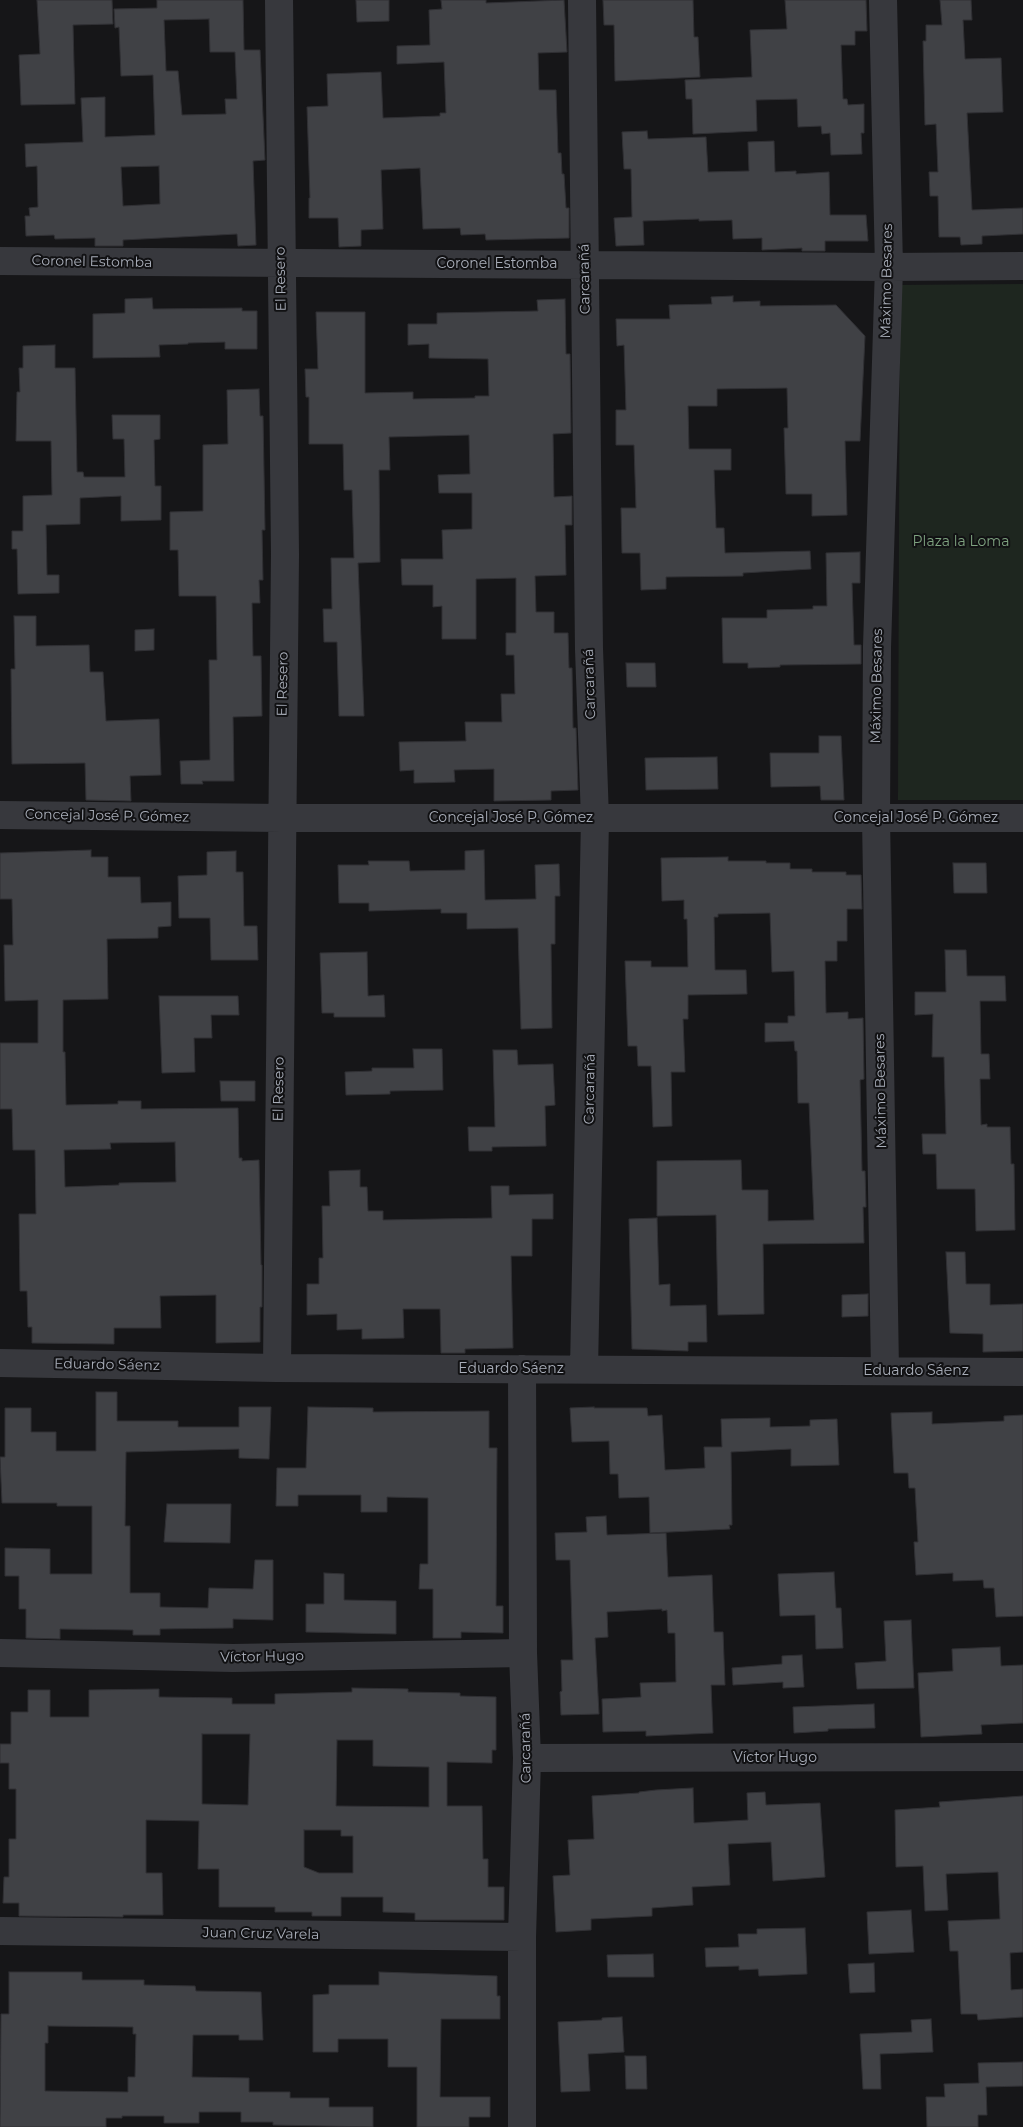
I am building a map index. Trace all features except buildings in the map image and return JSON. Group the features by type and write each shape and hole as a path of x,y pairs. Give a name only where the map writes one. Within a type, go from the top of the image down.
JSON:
{"street":[{"name":"El Resero","path":"278,1368 285,554 279,0"},
{"name":"Carcarañá","path":"582,0 589,649 595,819 584,1369"},
{"name":"Máximo Besares","path":"883,0 889,267 877,647 876,818 885,1371"},
{"name":"Coronel Estomba","path":"0,261 889,267 1023,266"},
{"name":"Concejal José P. Gómez","path":"0,815 595,819 1023,818"},
{"name":"Eduardo Sáenz","path":"0,1363 278,1368 1023,1372"},
{"name":"Carcarañá","path":"522,1370 523,1653 527,1758 522,1937 522,2127"},
{"name":"Víctor Hugo","path":"0,1653 233,1658 523,1653"},
{"name":"Víctor Hugo","path":"527,1758 1023,1758"},
{"name":"Juan Cruz Varela","path":"0,1931 522,1937"}],"green space":[{"name":"Plaza la Loma","path":"1023,284 1023,800 898,800 900,285"}]}
